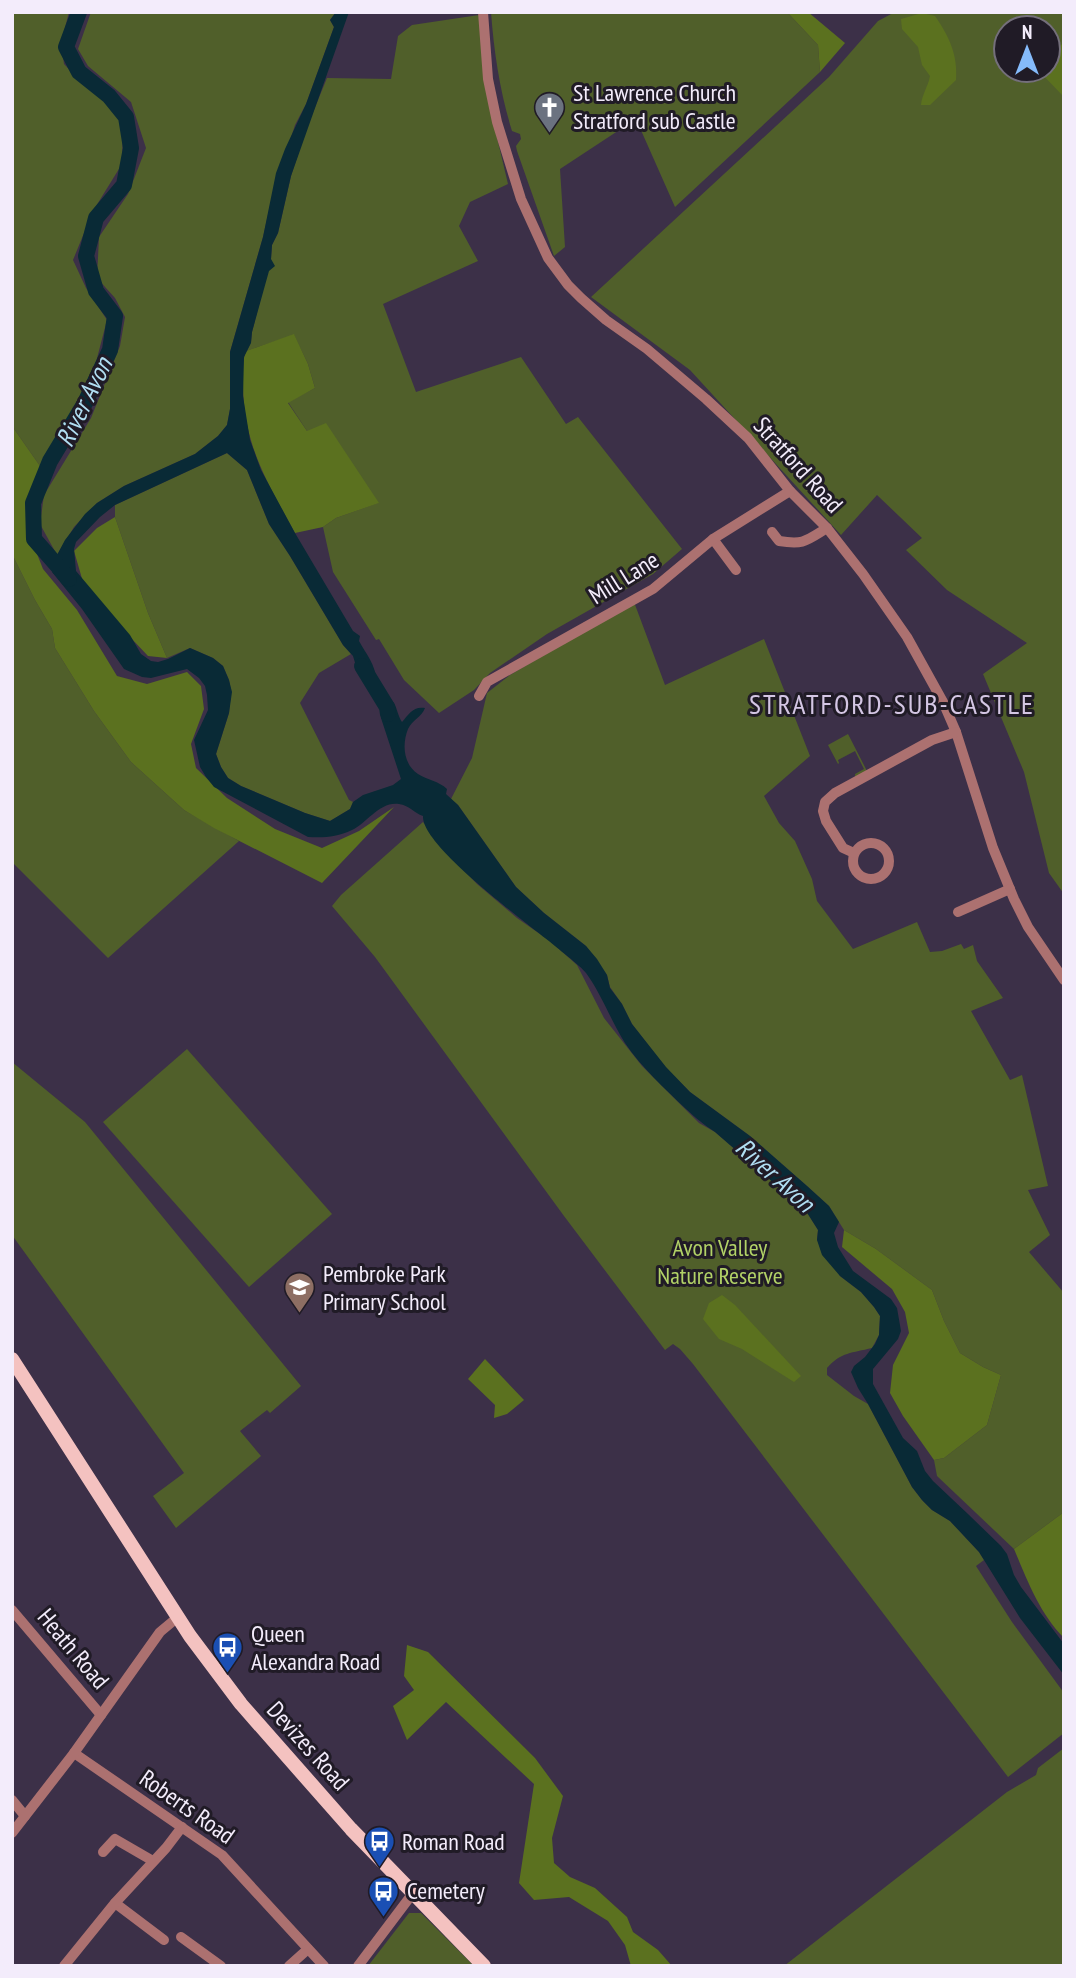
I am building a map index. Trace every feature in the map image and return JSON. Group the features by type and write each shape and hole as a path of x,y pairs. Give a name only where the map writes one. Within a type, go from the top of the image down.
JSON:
{"main road":[{"name":"Devizes Road","path":"12,1359 178,1617 253,1718 351,1829 484,1966"}],"street":[{"name":"Stratford Road","path":"484,12 488,79 497,122 521,199 548,258 568,285 598,313 647,349 748,438 790,491 827,528 863,574 907,637 943,702 956,732 993,848 1010,889 1028,927 1064,980"},
{"name":"Mill Lane","path":"479,696 487,682 653,589 713,540 790,491"},
{"path":"772,533 779,541 796,544 827,528"},
{"path":"713,540 736,570"},
{"path":"854,853 843,848 826,821 823,811 825,802 835,793 932,740 956,732"},
{"path":"958,912 1010,889"},
{"name":"Heath Road","path":"12,1610 102,1715"},
{"path":"12,1833 102,1715 160,1632 178,1617"},
{"name":"Roberts Road","path":"74,1753 222,1854 324,1966"},
{"path":"12,1800 25,1816"},
{"path":"64,1966 182,1827"},
{"path":"103,1852 114,1839 153,1861"},
{"path":"358,1966 412,1893"},
{"path":"115,1903 164,1940"},
{"path":"187,1938 221,1966"},
{"path":"289,1966 308,1949"}],"green space":[{"path":"12,12 69,12 61,43 64,64 123,121 122,164 93,211 73,260 86,288 107,320 96,362 72,412 40,466 12,426"},
{"path":"91,12 336,12 330,20 334,27 306,104 295,125 271,201 230,352 230,409 227,425 218,436 195,454 124,486 97,503 74,527 57,555 40,524 44,495 91,418 120,346 125,317 115,298 97,278 99,237 128,194 146,148 131,102 88,66 78,49"},
{"path":"491,12 787,12 818,45 820,72 675,207 636,119 560,169 565,247 554,256 517,151 516,146 521,139 520,134 512,131 508,116 498,72"},
{"path":"787,12 808,12 845,43 820,72 818,45"},
{"path":"895,12 1064,12 1064,894 1049,873 1024,772 983,674 1027,643 947,590 906,550 922,538 877,495 841,535 690,370 591,297 829,77 878,21"},
{"path":"922,13 935,16 948,38 956,62 956,80 930,105 921,105 930,76 922,65 918,47 902,29 901,19"},
{"path":"479,15 490,108 508,184 470,202 459,226 478,261 383,304 416,392 521,357 566,424 578,417 682,549 653,574 547,634 490,673 474,690 439,713 404,680 333,572 323,527 336,518 378,503 307,431 288,402 315,388 308,364 294,335 246,351 251,342 272,245 278,233 291,176 327,78 391,79 398,36 412,25"},
{"path":"1064,43 1064,97 1051,84 1062,84"},
{"path":"294,334 308,364 315,388 288,403 307,431 326,423 379,503 336,518 323,527 295,533 266,479 252,444 244,405 243,375 246,351"},
{"path":"12,426 40,466 26,526 43,569 77,610 117,676 147,684 187,672 201,686 204,709 191,744 196,768 227,798 275,829 322,848 359,831 394,807 322,883 184,810 131,762 94,711 55,648 52,629 12,554"},
{"path":"227,453 247,470 269,524 351,654 319,673 300,703 349,800 353,802 350,809 330,821 305,813 228,778 216,754 229,713 231,692 223,666 213,658 190,648 167,658 148,613 115,517 115,505"},
{"path":"115,517 148,613 167,658 148,656 83,582 74,551 97,528"},
{"path":"12,554 52,629 55,648 94,711 131,762 184,810 239,841 108,958 12,862"},
{"path":"634,602 665,685 764,639 810,756 764,796 779,823 795,841 812,879 817,901 853,949 917,922 930,952 961,944 964,949 973,945 977,961 1003,998 971,1011 1010,1080 1022,1075 1048,1186 1028,1190 1050,1235 1029,1252 1064,1293 1064,1512 1014,1549 937,1476 934,1460 944,1458 987,1425 1001,1375 960,1353 932,1290 876,1249 844,1230 829,1206 750,1136 690,1092 666,1068 632,1024 610,987 607,975 586,946 516,887 451,799 472,758 487,693 510,675"},
{"path":"848,734 868,773 855,779 855,774 864,769 855,751 838,760 838,764 828,745"},
{"name":"Avon Valley Nature Reserve","path":"423,822 441,847 477,884 577,965 604,1018 642,1066 699,1123 715,1132 806,1211 818,1230 817,1240 840,1276 861,1292 880,1316 879,1335 872,1348 837,1359 827,1368 827,1375 868,1404 912,1487 932,1510 950,1521 979,1552 984,1560 976,1566 1012,1622 1064,1693 1064,1733 1008,1777 693,1364 673,1344 665,1350 375,957 332,906"},
{"path":"187,1049 332,1214 249,1287 103,1122"},
{"path":"12,1062 85,1122 301,1386 270,1413 267,1410 240,1431 261,1456 176,1528 153,1496 184,1473 12,1235"},
{"path":"844,1230 876,1249 932,1290 960,1353 1001,1375 987,1425 944,1458 934,1460 890,1393 893,1365 909,1333 905,1312 892,1289 842,1247"},
{"path":"722,1295 735,1305 801,1376 794,1382 742,1349 719,1339 703,1319 709,1303"},
{"path":"485,1359 524,1400 507,1414 494,1418 495,1405 468,1379"},
{"path":"1064,1512 1064,1638 1041,1607 1014,1549"},
{"path":"407,1645 428,1652 535,1758 563,1796 552,1838 554,1863 570,1877 595,1888 627,1917 633,1932 658,1950 672,1966 631,1966 625,1945 608,1921 569,1897 534,1900 519,1883 534,1784 446,1702 407,1740 393,1706 414,1690 404,1676"},
{"path":"1064,1748 1064,1966 784,1966 1007,1792 1036,1775 1038,1768"},
{"path":"409,1913 421,1913 474,1966 368,1966"}],"water":[{"path":"336,12 349,12 291,176 278,233 272,245 271,259 275,266 269,271 251,343 244,357 243,396 250,440 261,470 353,631 360,636 359,641 372,664 376,680 372,683 356,666 353,656 343,645 269,524 247,470 227,453 115,505 76,542 76,571 130,635 141,654 151,661 168,659 190,648 213,658 223,666 232,692 229,713 216,754 221,767 228,778 241,786 305,813 330,821 350,809 353,802 363,795 393,785 401,779 381,718 383,705 377,695 385,692 394,703 402,722 414,709 425,708 406,735 405,753 409,765 422,776 447,789 446,794 458,805 516,887 586,946 607,975 610,988 632,1024 666,1067 690,1092 750,1136 829,1206 839,1222 834,1233 838,1247 853,1271 891,1299 897,1308 901,1331 898,1339 873,1369 873,1384 903,1438 917,1451 925,1471 1007,1554 1021,1587 1064,1644 1064,1675 1020,1618 979,1552 950,1521 932,1510 912,1487 851,1372 875,1344 879,1335 880,1316 861,1292 840,1276 822,1255 817,1240 818,1230 806,1211 693,1115 654,1078 625,1043 586,973 461,868 441,848 428,830 423,816 406,806 392,804 346,832 308,837 214,787 200,767 194,740 208,710 205,686 199,678 187,669 151,678 124,669 52,572 65,540 97,503 124,486 195,454 218,436 227,425 230,409 230,352 263,237 276,173 306,104 334,27 330,20"}],"waterway":[{"name":"River Avon","path":"69,579 34,539 33,503 50,461 85,403 110,350 115,316 96,291 86,256 96,218 124,185 131,148 126,117 109,96 79,72 66,47 79,12"},
{"name":"River Avon","path":"362,666 387,707 388,714"}],"place":[{"name":"St Lawrence Church Stratford sub Castle","path":"550,134"},
{"name":"Pembroke Park Primary School","path":"300,1315"},
{"name":"Queen Alexandra Road","path":"228,1675"},
{"name":"Roman Road","path":"379,1869"},
{"name":"Cemetery","path":"384,1918"}],"district":[{"name":"STRATFORD-SUB-CASTLE","path":"892,704"}]}
